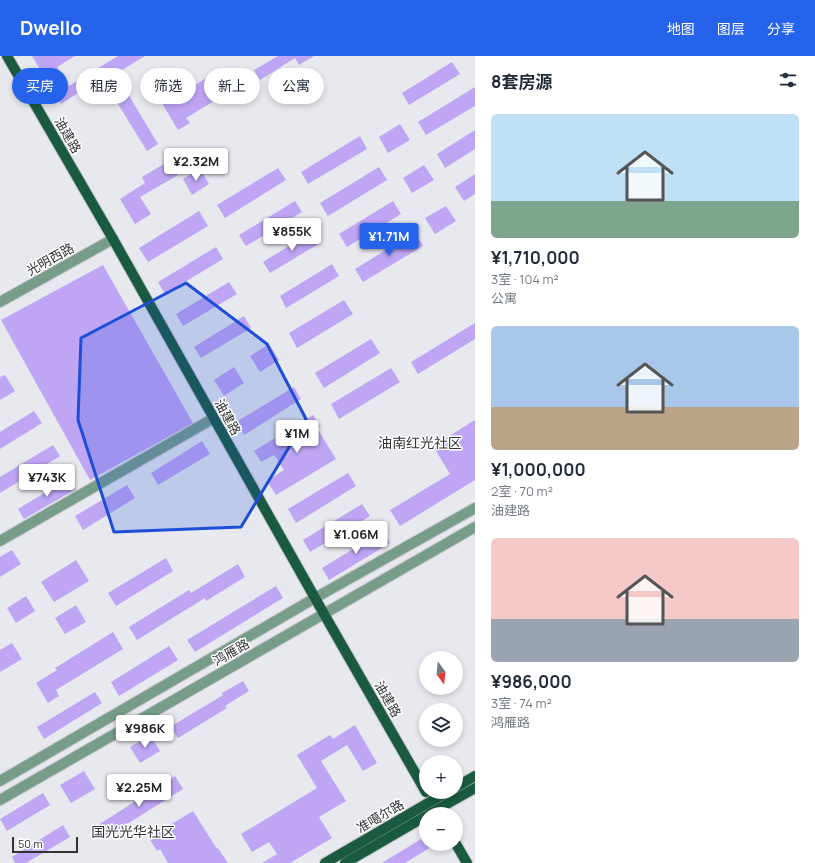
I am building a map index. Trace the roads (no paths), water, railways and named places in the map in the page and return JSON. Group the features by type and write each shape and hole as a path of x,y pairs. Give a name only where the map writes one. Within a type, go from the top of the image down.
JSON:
{"main road":[{"name":"油建路","path":"7,56 113,239 419,780"},
{"path":"463,783 475,776"},
{"name":"准噶尔路","path":"440,807 475,788"},
{"name":"准噶尔路","path":"436,807 443,799"},
{"name":"准噶尔路","path":"325,863 419,817"},
{"name":"准噶尔路","path":"345,863 419,820"},
{"path":"460,851 467,863"}],"street":[{"name":"光明西路","path":"0,302 113,239"},
{"path":"0,541 214,418"},
{"name":"鸿雁路","path":"0,781 315,598 475,508"},
{"name":"鸿雁路","path":"0,800 475,527"}],"district":[{"name":"油南红光社区","path":"420,443"},
{"name":"国光光华社区","path":"133,832"}]}
